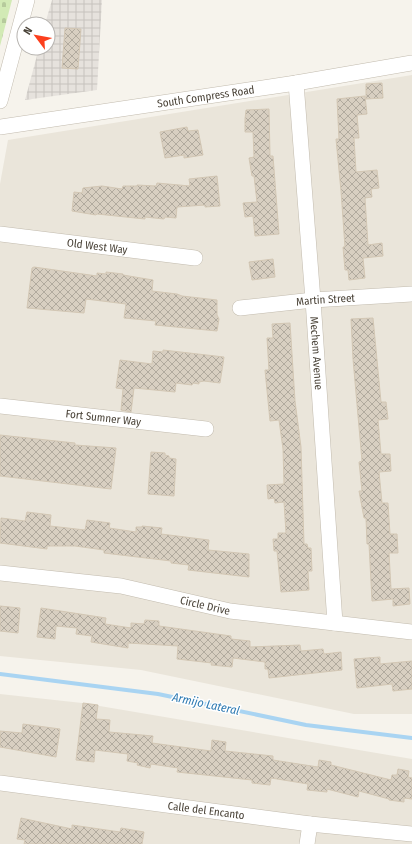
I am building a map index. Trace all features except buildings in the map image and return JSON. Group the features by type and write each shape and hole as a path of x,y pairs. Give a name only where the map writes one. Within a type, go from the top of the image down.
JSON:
{"street":[{"path":"0,101 27,0"},
{"name":"South Compress Road","path":"0,127 296,83 412,63"},
{"name":"Mechem Avenue","path":"296,83 313,300 335,623"},
{"name":"Old West Way","path":"0,234 195,258"},
{"name":"Martin Street","path":"240,308 313,300 412,294"},
{"name":"Fort Sumner Way","path":"0,406 206,429"},
{"name":"Circle Drive","path":"0,573 121,586 230,611 412,632"},
{"name":"Calle del Encanto","path":"0,783 310,824 412,834"},
{"path":"307,844 310,824"}],"shaded area":[{"path":"52,0 102,0 97,90 25,100 37,56 56,56 56,16 47,16"},
{"path":"412,75 412,714 354,714 141,670 0,656 0,184 8,140"},
{"path":"0,694 82,703 412,759 412,844 0,844"}],"green space":[{"path":"0,0 12,0 0,46"}],"waterway":[{"name":"Armijo Lateral","path":"0,674 158,694 306,725 412,738"}]}
